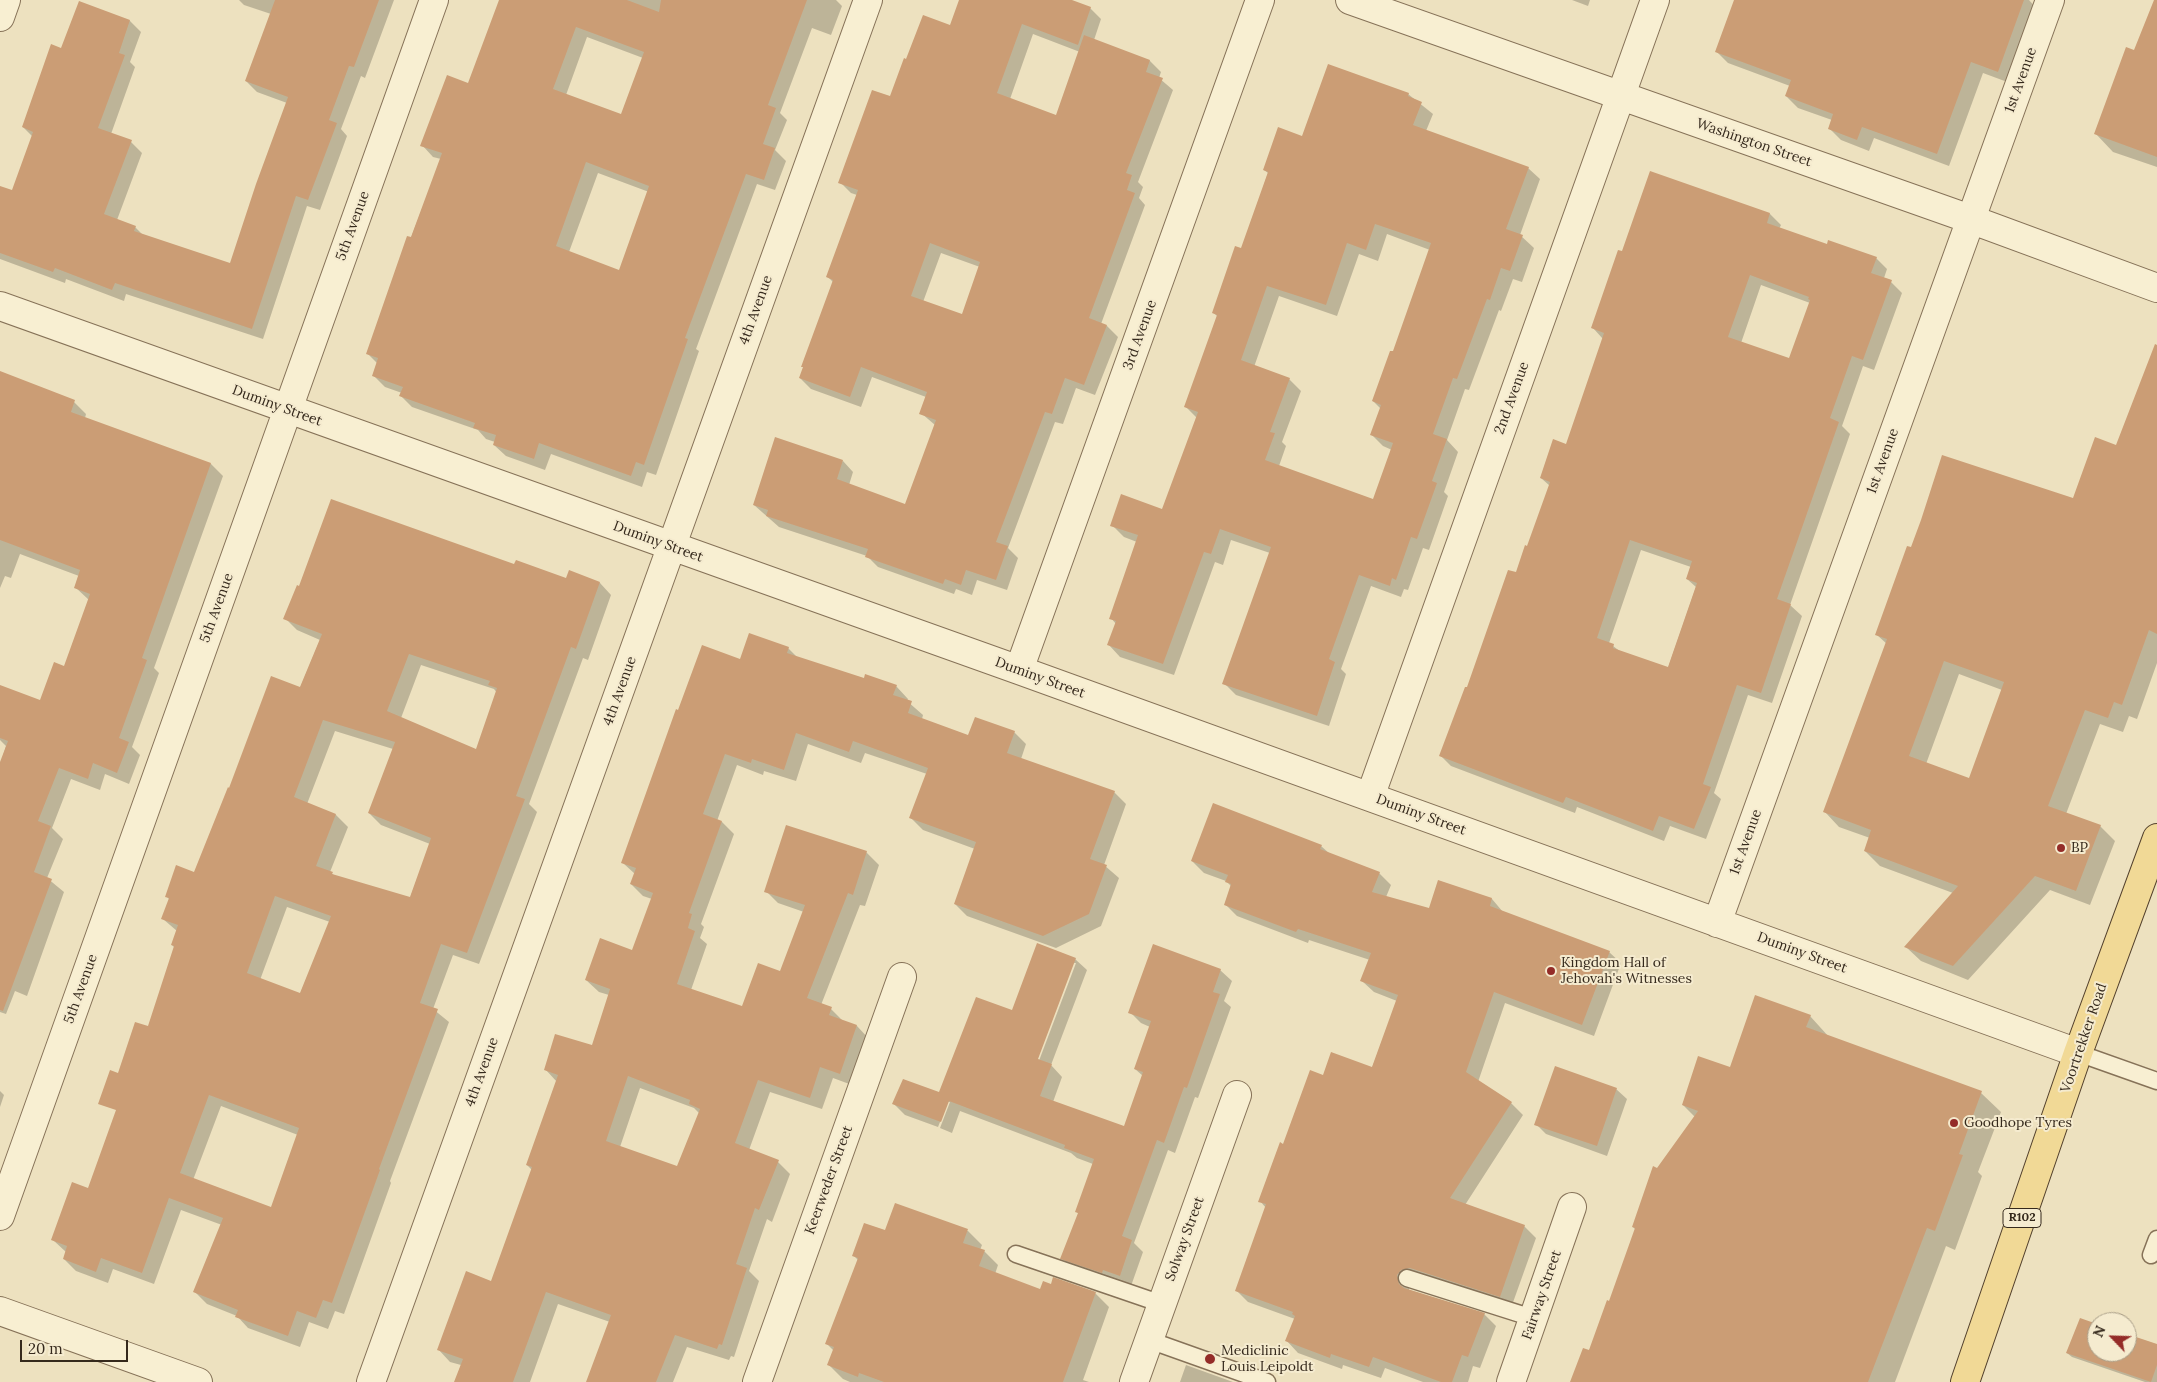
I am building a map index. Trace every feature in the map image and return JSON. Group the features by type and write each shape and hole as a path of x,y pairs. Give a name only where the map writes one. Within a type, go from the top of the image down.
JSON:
{"main road":[{"name":"Voortrekker Road","path":"1965,1382 2078,1053 2157,838"}],"street":[{"path":"0,17 6,0"},
{"name":"5th Avenue","path":"0,1216 434,0"},
{"name":"4th Avenue","path":"371,1382 868,0"},
{"name":"3rd Avenue","path":"1019,670 1260,0"},
{"name":"Washington Street","path":"1350,0 1970,219 2157,288"},
{"name":"2nd Avenue","path":"1370,797 1655,0"},
{"name":"1st Avenue","path":"1717,922 2050,0"},
{"name":"Duminy Street","path":"0,306 1019,670 2078,1053"},
{"name":"Keerweder Street","path":"757,1382 902,977"},
{"name":"Solway Street","path":"1134,1382 1237,1095"},
{"name":"Fairway Street","path":"1511,1382 1572,1207"},
{"path":"0,1311 198,1382"}],"lane":[{"path":"2078,1053 2157,1081"},
{"path":"2151,1255 2157,1239"},
{"path":"1016,1254 1162,1304"},
{"path":"1407,1278 1533,1318"},
{"path":"1149,1340 1267,1382"}],"building":[{"path":"275,0 379,0 354,67 349,66 329,120 337,123 308,200 296,196 252,329 115,283 112,290 55,268 53,272 0,253 0,186 12,190 33,132 22,127 51,44 61,48 79,1 130,20 119,53 125,55 98,128 132,140 104,214 136,226 134,231 230,263 256,184 288,97 245,81"},
{"path":"499,0 627,0 659,12 661,0 807,0 768,105 776,108 763,144 775,148 764,180 746,174 685,338 688,339 644,465 636,462 631,476 539,443 534,459 493,445 496,435 473,428 475,423 399,396 403,387 372,376 378,358 366,354 407,236 411,237 442,153 420,146 447,75 468,83","holes":["576,27 644,52 621,114 553,89","586,162 649,186 619,270 556,246"]},
{"path":"959,0 1072,0 1091,7 1078,45 1022,24 997,93 1056,115 1084,35 1150,60 1146,72 1163,78 1126,173 1132,175 1127,190 1135,193 1089,318 1107,325 1084,385 1065,378 1052,414 1045,412 996,542 1008,546 996,580 966,570 961,585 945,579 943,584 865,557 868,549 766,516 768,510 753,505 775,437 843,460 837,479 905,504 936,420 919,414 927,392 861,367 850,397 799,378 803,367 801,367 833,280 826,277 858,190 838,183 872,90 890,96 923,15 950,25","holes":["930,243 980,262 962,314 911,296"]},
{"path":"1734,0 2024,0 1998,72 1971,62 1937,154 1862,127 1857,140 1828,129 1833,114 1785,96 1791,80 1715,52"},
{"path":"2154,0 2157,0 2157,157 2094,134 2126,47 2134,50"},
{"path":"1328,64 1409,93 1408,96 1422,102 1413,125 1529,167 1506,229 1523,235 1510,271 1501,268 1490,300 1487,299 1457,379 1453,378 1433,434 1447,439 1432,481 1437,483 1417,539 1411,537 1396,580 1392,578 1390,586 1359,575 1329,659 1335,662 1317,716 1222,684 1271,547 1220,529 1211,554 1204,552 1163,664 1107,645 1116,621 1109,619 1138,535 1110,526 1121,494 1162,509 1198,412 1184,407 1217,315 1212,313 1235,246 1241,248 1268,172 1263,170 1278,127 1302,136","holes":["1375,224 1431,243 1393,351 1390,351 1372,401 1381,405 1370,435 1393,443 1373,499 1265,460 1275,433 1270,432 1290,378 1241,360 1267,286 1326,305 1347,243 1366,250"]},
{"path":"1650,171 1770,213 1767,223 1827,244 1828,240 1877,257 1871,273 1892,280 1863,360 1852,356 1830,418 1839,422 1777,599 1791,604 1761,693 1737,685 1703,784 1711,787 1694,829 1659,816 1653,831 1566,797 1563,803 1439,756 1465,687 1467,687 1508,570 1516,572 1525,545 1527,546 1550,482 1540,478 1553,439 1566,444 1604,333 1591,328 1618,250 1622,251","holes":["1750,275 1809,297 1808,299 1810,300 1789,358 1728,337","1630,540 1692,561 1686,579 1697,583 1668,667 1613,648 1614,644 1597,638"]},
{"path":"2155,344 2157,345 2157,634 2149,630 2122,705 2114,702 2108,718 2085,710 2048,806 2101,825 2076,891 2035,876 1953,966 1904,947 1958,886 1864,851 1871,830 1823,812 1887,639 1875,635 1907,546 1911,547 1942,455 2073,498 2095,437 2116,445","holes":["1944,661 2004,682 1969,778 1909,756"]},
{"path":"0,371 75,400 71,412 211,463 142,658 147,660 119,738 129,742 117,773 93,763 88,779 59,768 38,821 51,826 34,872 52,879 3,1011 0,1010 0,762 8,741 0,738 0,685 40,700 54,662 64,666 90,594 74,588 80,570 0,540"},
{"path":"331,499 514,564 516,560 566,578 569,570 600,582 576,649 571,647 516,796 525,799 467,953 441,944 420,1003 438,1009 332,1303 323,1300 316,1318 297,1311 288,1336 235,1317 238,1310 193,1292 223,1218 169,1198 142,1273 101,1258 96,1272 63,1259 67,1246 51,1240 72,1182 88,1188 116,1110 98,1104 110,1070 118,1073 135,1022 148,1026 174,946 171,945 178,925 161,919 169,898 165,897 176,865 194,872 229,788 271,676 300,687 322,634 283,619 297,585 299,586","holes":["409,654 490,681 488,685 497,688 476,749 387,711","323,720 395,742 368,813 431,838 410,897 332,874 333,872 316,866 336,814 294,797","275,896 331,916 300,993 247,973","209,1095 299,1128 271,1207 180,1173"]},
{"path":"749,633 789,647 787,653 864,678 865,674 897,685 893,695 912,701 908,713 968,735 975,717 1015,731 1007,753 1115,791 1090,859 1107,865 1089,914 1043,936 954,904 976,842 909,818 928,768 853,741 849,752 796,733 784,770 752,759 751,763 725,754 703,814 722,821 689,913 692,914 688,928 695,931 677,984 742,1006 758,963 780,971 805,905 764,892 786,825 867,851 853,895 848,893 807,998 832,1007 829,1015 857,1025 840,1074 820,1067 810,1098 758,1080 735,1143 779,1160 759,1210 755,1208 736,1264 747,1268 722,1345 719,1344 717,1349 675,1335 656,1382 586,1382 611,1315 546,1292 513,1382 454,1382 463,1359 437,1350 466,1271 491,1281 532,1167 526,1165 558,1075 544,1070 555,1034 592,1045 610,989 585,980 600,938 632,950 653,893 630,884 636,868 621,863 676,709 678,710 702,645 740,659","holes":["628,1076 690,1100 689,1104 700,1109 677,1166 606,1141"]},
{"path":"1213,803 1322,845 1320,849 1380,872 1372,892 1429,908 1438,880 1492,898 1490,906 1610,951 1582,1025 1494,992 1466,1072 1512,1102 1450,1198 1525,1225 1500,1297 1410,1268 1401,1270 1397,1275 1399,1284 1404,1288 1485,1313 1468,1357 1462,1355 1452,1382 1441,1382 1373,1357 1369,1367 1331,1354 1330,1358 1285,1341 1295,1316 1292,1314 1293,1312 1235,1291 1266,1204 1258,1202 1280,1142 1283,1144 1310,1070 1323,1075 1331,1052 1372,1067 1398,995 1360,981 1371,953 1298,929 1296,932 1224,905 1231,884 1225,882 1228,875 1191,861"},
{"path":"1037,943 1076,958 1038,1059 1052,1064 1040,1096 1124,1126 1143,1072 1134,1069 1151,1021 1128,1013 1153,944 1221,969 1213,992 1220,994 1187,1088 1184,1087 1164,1143 1157,1140 1122,1236 1132,1240 1120,1276 1103,1270 1102,1273 1060,1259 1078,1213 1075,1212 1094,1159 1064,1148 1065,1145 949,1101 941,1122 892,1104 903,1079 939,1092 976,997 1012,1010"},
{"path":"1755,995 1811,1015 1806,1027 1982,1091 1959,1154 1963,1155 1935,1231 1927,1228 1868,1382 1570,1382 1583,1348 1589,1350 1607,1300 1609,1301 1635,1228 1632,1227 1653,1166 1657,1168 1698,1111 1682,1105 1698,1056 1730,1067"},
{"path":"1555,1066 1617,1088 1597,1146 1534,1125"},
{"path":"895,1203 968,1229 963,1243 985,1250 979,1266 1040,1289 1043,1281 1051,1284 1053,1277 1096,1292 1063,1382 884,1382 859,1373 858,1377 827,1365 834,1347 825,1344 858,1258 852,1256 864,1223 885,1230"},
{"path":"2080,1318 2087,1320 2087,1360 2066,1353"},
{"path":"2137,1337 2157,1344 2157,1365 2151,1382 2092,1362 2137,1362"}],"place":[{"name":"BP","path":"2061,848"},
{"name":"Kingdom Hall of Jehovah's Witnesses","path":"1551,971"},
{"name":"Goodhope Tyres","path":"1954,1123"},
{"name":"Mediclinic Louis Leipoldt","path":"1210,1359"}]}
